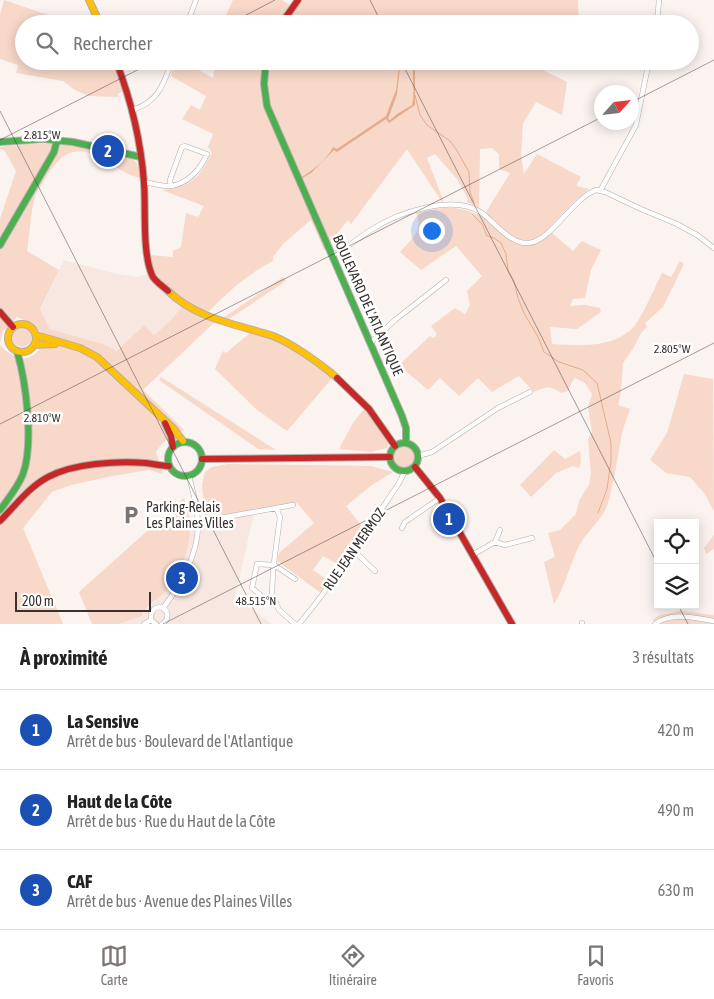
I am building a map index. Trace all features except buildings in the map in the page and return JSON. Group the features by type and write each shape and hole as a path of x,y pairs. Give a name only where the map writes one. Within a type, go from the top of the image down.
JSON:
{"main road":[{"path":"89,0 96,15"},
{"path":"286,15 295,1"},
{"path":"119,70 133,110 141,157 148,266 152,276 172,295 200,313 220,321 275,336 318,362 350,388 395,446"},
{"name":"BOULEVARD DE L'ATLANTIQUE","path":"265,70 264,90 267,106 402,416 406,428 406,443"},
{"path":"0,142 57,140 141,157"},
{"path":"0,245 46,167 54,152 57,140"},
{"path":"0,312 13,327"},
{"path":"0,510 24,473 28,448 20,359 17,351 10,346 8,338 8,334 17,324 27,324 36,335 89,352 137,393 173,428 183,442 195,446 201,454 200,468 189,476 175,473 168,466 145,463 84,466 66,470 38,484 0,521"},
{"path":"34,345 36,335"},
{"path":"17,351 26,351 34,345 64,344"},
{"path":"164,419 173,447"},
{"path":"168,466 168,455 173,447 183,442"},
{"path":"395,446 406,443 415,447 418,456 415,467"},
{"path":"395,446 390,457 393,466 401,471 415,467"},
{"path":"202,459 390,457"},
{"path":"415,467 440,498 512,624"}],"street":[{"path":"190,15 196,0"},
{"path":"658,15 659,0"},
{"path":"133,110 149,103 155,98 168,70"},
{"path":"600,191 636,125 648,70"},
{"path":"144,182 171,186 177,185 192,176 207,154 185,146 182,147 170,180 171,186"},
{"path":"333,255 371,230 397,216 448,204 472,208 513,238 522,243 530,243 536,241 550,230 588,193 596,190 677,224 697,235 714,248"},
{"path":"370,343 395,320 446,280"},
{"path":"418,456 432,452 498,408 530,392"},
{"name":"RUE JEAN MERMOZ","path":"299,624 319,601 354,551 400,483 405,471"},
{"path":"163,608 189,564 196,544 198,522 189,476"},
{"path":"402,528 405,522 440,498"},
{"path":"198,522 293,505"},
{"path":"276,508 280,517 271,585 274,602 282,615 295,624"},
{"path":"472,555 495,542 500,530"},
{"path":"495,542 505,545 532,538"},
{"path":"354,551 375,572"},
{"path":"274,602 269,602 252,588 257,564 274,565 295,579"},
{"path":"156,624 152,620 151,614 154,609 163,608"},
{"path":"162,624 168,618 167,612 163,608"},
{"path":"655,624 676,616 714,621"},
{"path":"144,624 152,620"}],"shaded area":[{"path":"4,0 48,15 15,15 15,64 0,59 0,15"},
{"path":"233,0 282,0 296,9 303,0 578,0 579,15 226,15"},
{"path":"17,70 116,70 124,91 117,94 119,97 89,96 75,90 63,81 16,73"},
{"path":"173,70 198,70 213,78 214,70 543,70 567,82 562,115 536,102 523,123 521,155 524,174 537,154 581,177 576,186 589,189 574,201 548,229 573,251 582,241 601,250 591,270 585,298 573,299 570,306 585,305 600,308 601,312 577,329 550,327 552,344 599,344 621,337 638,321 662,273 671,277 680,261 684,264 663,307 645,323 647,327 641,333 623,363 618,405 630,409 622,432 608,503 602,515 578,548 554,604 544,562 555,557 548,533 560,530 576,514 579,501 589,485 591,474 588,439 592,432 588,407 592,394 585,383 575,378 568,391 561,393 548,388 534,392 519,376 492,392 478,378 459,396 440,378 428,390 399,365 430,336 434,338 437,334 431,326 455,308 465,314 470,305 467,291 482,276 456,246 421,270 400,252 412,239 417,230 418,219 416,213 435,209 457,208 483,217 510,173 499,169 499,154 492,148 480,149 479,207 467,202 468,199 457,179 435,154 427,158 443,200 442,202 407,149 351,224 348,220 324,250 311,220 284,243 273,257 273,261 238,284 208,312 220,317 143,390 184,430 163,442 156,452 163,474 149,470 112,476 71,485 52,492 23,528 63,624 0,624 0,345 14,356 27,358 33,356 38,351 47,336 27,321 17,317 3,331 0,343 0,219 16,171 4,150 0,149 0,147 27,144 68,144 127,156 136,162 139,167 140,178 92,154 76,151 63,157 53,167 36,195 32,210 27,251 59,270 40,309 50,329 103,344 117,351 144,325 154,335 172,319 186,301 158,277 150,255 173,257 173,251 181,247 186,213 198,217 204,206 162,190 181,186 198,175 212,153 208,147 213,134 182,119 191,105 200,110 206,96 171,76"},
{"path":"399,70 397,94 388,119 390,120 412,105 413,72 415,70 415,105 389,123 386,119 337,152 334,150 323,161 333,147 337,149 386,116 396,90"},
{"path":"323,161 311,173 300,178"},
{"path":"64,260 117,274 138,277 154,272 165,286 186,301 172,319 154,335 144,326 117,351 103,344 50,329 40,310"},
{"path":"283,277 286,281 229,319 223,318"},
{"path":"22,327 29,330 32,337 29,344 22,347 15,344 12,337 15,330"},
{"path":"256,328 289,340 335,370 330,374 333,377 287,431 257,410 215,369 223,351 226,353"},
{"path":"684,374 713,379 714,511 704,493 690,477 666,473 650,460 667,433"},
{"path":"161,377 276,450 258,449 159,380"},
{"path":"364,409 389,442 387,448 371,452 339,449 353,423"},
{"path":"404,447 411,450 414,457 411,464 404,467 397,464 394,457 397,450"},
{"path":"554,450 565,459 580,451 581,462 579,468 573,466 556,473 531,497 520,485"},
{"path":"228,464 371,466 393,472 372,485 346,506 364,529 339,565 323,556 313,570 329,581 321,593 277,561 279,553 314,523 297,503 205,518 202,484 205,472 212,467"},
{"path":"184,498 190,521 189,540 180,570 170,587 148,606 142,616 119,624 92,624 79,592"},
{"path":"255,508 235,597 272,624 119,624 142,616 145,609 164,594 180,570 188,546 190,521"},
{"path":"714,535 714,549 706,554 704,548"},
{"path":"680,611 714,615 714,624 659,624 652,620 660,615"}],"waterway":[{"path":"415,95 420,115 427,125 450,141 469,172 470,192 474,202"},
{"path":"472,214 482,224 487,236 501,243 506,254 508,270 514,281 518,298 544,352 559,362 583,370 597,383 611,443 611,461 607,489 598,513"}],"traffic: fast":[{"path":"265,70 264,84 267,106 402,416 406,428 406,443"},
{"path":"0,142 43,139 73,142 141,157"},
{"path":"0,245 54,152 57,140"},
{"path":"0,510 21,479 28,446 28,412 17,351"},
{"path":"185,442 192,443 197,447 201,452 202,459 201,466 197,471 192,475 185,476 178,475 173,471 169,466 168,459 169,452 173,447 178,443 185,442"},
{"path":"404,443 414,447 418,457 414,467 404,471 394,467 390,457 394,447 404,443"}],"traffic: slow":[{"path":"89,0 96,15"},
{"path":"168,291 191,308 204,314 273,336 289,344 337,378"},
{"path":"22,324 32,328 36,338 32,348 22,352 12,348 8,338 12,328 22,324"},
{"path":"36,335 80,348 97,357 173,428 183,441"},
{"path":"34,345 55,344"}],"traffic: jam":[{"path":"287,15 298,0"},
{"path":"119,70 131,106 138,136 144,183 146,243 149,266 155,279 168,291"},
{"path":"0,312 13,327"},
{"path":"337,378 369,409 395,446"},
{"path":"165,423 171,436 173,447"},
{"path":"202,459 390,457"},
{"path":"0,521 35,486 58,472 83,466 122,462 169,466"},
{"path":"415,467 440,498 512,624"}],"place":[{"name":"Haut de la Côte","path":"108,151"},
{"name":"Parking-Relais Les Plaines Villes","path":"131,515"},
{"name":"La Sensive","path":"449,519"},
{"name":"CAF","path":"182,578"}]}
